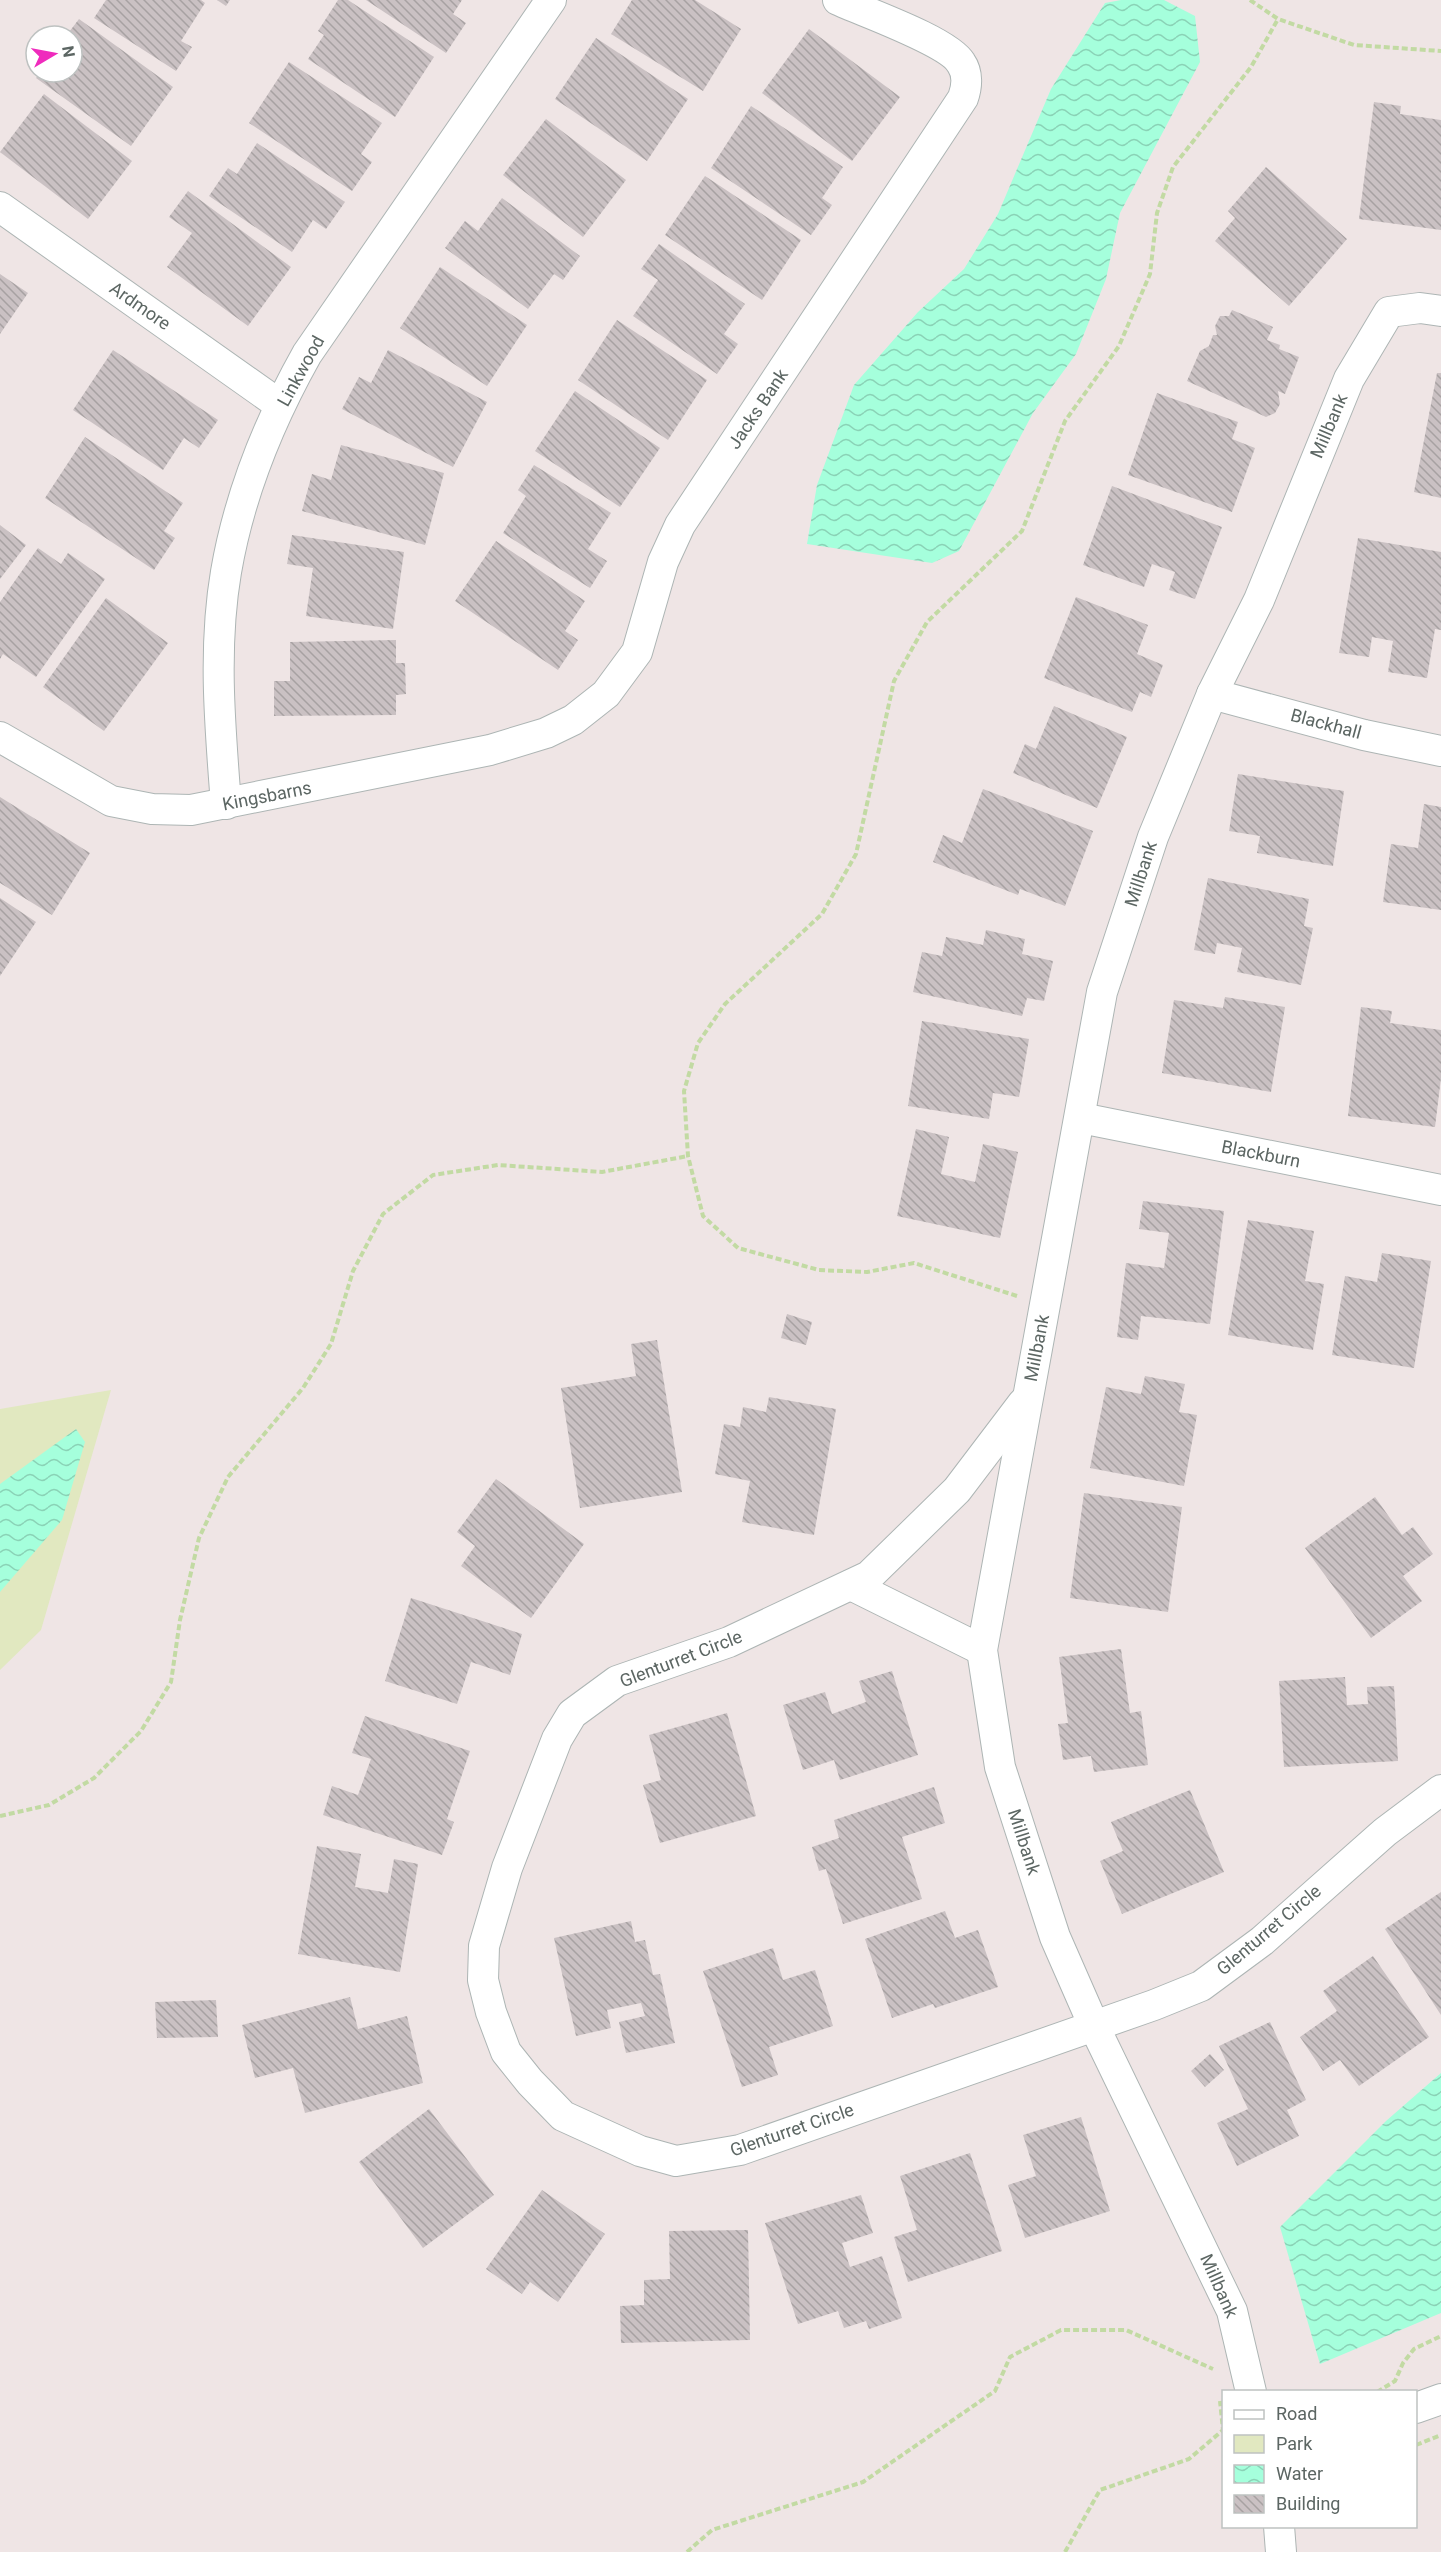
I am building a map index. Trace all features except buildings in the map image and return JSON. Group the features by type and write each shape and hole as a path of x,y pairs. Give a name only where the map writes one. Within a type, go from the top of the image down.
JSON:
{"street":[{"name":"Linkwood","path":"226,804 218,668 226,573 247,490 280,405 308,354 551,0"},
{"name":"Jacks Bank","path":"546,733 573,720 595,705 628,667 640,643 663,561 680,525 961,105 966,84 965,73 958,58 945,48 838,0"},
{"name":"Ardmore","path":"0,207 280,405"},
{"name":"Millbank","path":"1251,2390 1232,2311 1094,2026 1055,1937 1000,1767 982,1650 1081,1118 1102,992 1153,837 1212,694 1259,600 1349,379 1389,312 1420,308 1441,311"},
{"name":"Blackhall","path":"1212,694 1364,735 1441,751"},
{"name":"Kingsbarns","path":"0,737 111,801 170,810 226,804 490,750 546,733"},
{"name":"Blackburn","path":"1081,1118 1441,1190"},
{"name":"Glenturret Circle","path":"1028,1395 1011,1421 957,1490 869,1576 729,1642 617,1681 572,1714 557,1739 543,1781 507,1868 484,1946 483,1980 506,2052 530,2082 563,2116 640,2151 676,2161 740,2150 1094,2026 1201,1986 1262,1941 1385,1832 1441,1790"},
{"path":"851,1585 982,1650"},
{"path":"1417,2408 1441,2399"},
{"path":"1279,2528 1281,2552"}],"path":[{"path":"1250,0 1278,20 1354,45 1441,51"},
{"path":"1046,1305 915,1263 867,1272 819,1270 738,1248 703,1216 688,1156 684,1091 698,1042 725,1004 822,915 856,854 894,681 927,622 1022,531 1065,421 1119,346 1150,274 1157,213 1173,166 1251,67 1278,20"},
{"path":"0,1815 49,1805 94,1778 141,1731 171,1682 180,1620 199,1538 228,1477 303,1389 331,1344 353,1271 383,1214 433,1175 498,1165 602,1172 688,1156"},
{"path":"687,2552 712,2530 863,2482 995,2391 1010,2357 1061,2330 1126,2330 1217,2370"},
{"path":"1379,2390 1395,2381 1403,2363 1414,2349 1441,2336"},
{"path":"1219,2394 1222,2421"},
{"path":"1065,2552 1100,2490 1189,2459 1222,2431"},
{"path":"1417,2445 1441,2435"}],"green space":[{"path":"111,1390 41,1630 0,1670 0,1409"}],"water":[{"path":"1121,0 1164,0 1195,16 1200,62 1120,213 1106,279 1076,354 1033,413 959,551 932,563 807,544 817,485 854,385 918,312 964,269 998,214 1051,89 1105,3"},
{"path":"76,1429 85,1442 62,1520 0,1592 0,1484"},
{"path":"1441,2073 1441,2313 1320,2364 1280,2227 1386,2121"}]}
